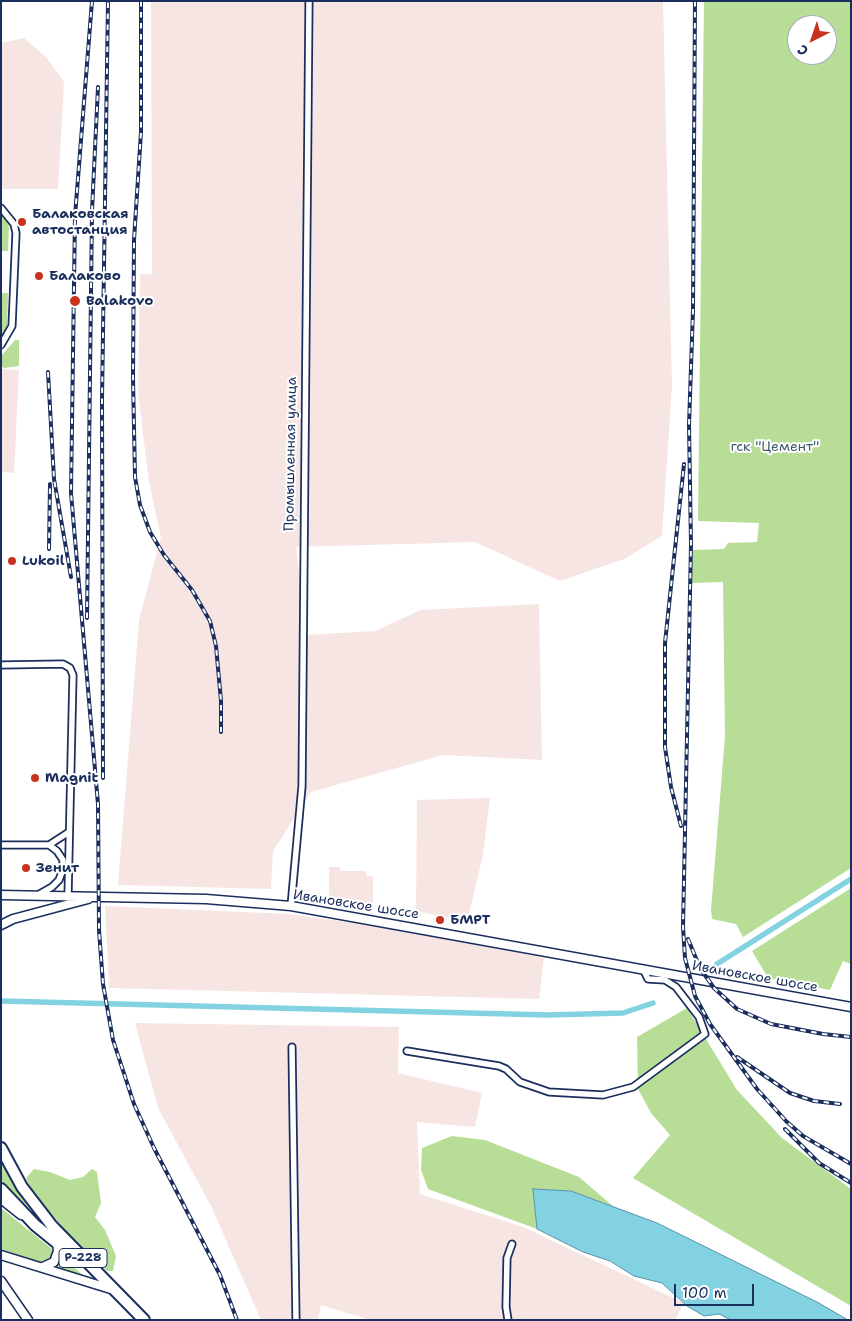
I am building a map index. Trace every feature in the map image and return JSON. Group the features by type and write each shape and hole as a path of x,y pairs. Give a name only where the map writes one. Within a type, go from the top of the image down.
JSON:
{"highway":[{"name":"Р-228","path":"1,1148 22,1187 58,1236 144,1320"},
{"name":"Р-228","path":"1,1189 35,1225 58,1236"}],"street":[{"name":"Промышленная улица","path":"291,906 302,786 309,1"},
{"path":"1,208 14,224 16,233 12,326 1,345"},
{"path":"1,665 63,664 70,668 73,684 68,896"},
{"path":"1,845 49,845 70,832"},
{"path":"36,896 52,887 59,880 63,869 63,860 57,851 49,845"},
{"name":"Ивановское шоссе","path":"1,895 206,899 291,906 851,1006"},
{"path":"1,925 13,919 95,897"},
{"path":"407,1051 499,1066 506,1069 520,1082 549,1092 603,1095 632,1087 705,1034 699,1017 676,987 665,980 648,978 643,969"},
{"path":"292,1047 296,1320"},
{"path":"1,1199 35,1225"},
{"path":"41,1267 54,1262 58,1251 58,1236"},
{"path":"508,1320 506,1307 507,1258 512,1244"},
{"path":"3,1257 114,1290"},
{"path":"1,1281 28,1320"}],"shaded area":[{"path":"151,1 663,1 672,386 662,536 624,559 560,581 475,542 296,547 307,635 375,631 421,610 539,604 542,760 443,755 311,792 273,851 271,889 118,885 139,620 161,537 149,482 138,392 140,274 152,274"},
{"path":"24,38 46,57 64,82 58,189 1,189 1,43"},
{"path":"1,369 19,370 14,473 1,472"},
{"path":"490,798 483,855 467,922 416,911 417,800"},
{"path":"329,867 340,867 340,871 366,871 366,876 373,876 373,910 329,902"},
{"path":"105,906 289,914 409,931 544,958 539,999 109,988"},
{"path":"135,1023 399,1027 398,1073 482,1093 475,1127 417,1122 420,1194 523,1227 684,1303 675,1320 370,1320 321,1305 318,1320 261,1320 211,1206 158,1108"}],"green space":[{"name":"гск \"Цемент\"","path":"704,1 851,1 851,868 743,937 736,924 712,919 711,910 725,736 723,582 691,583 693,550 724,549 728,543 757,542 759,523 698,521"},
{"path":"1,215 9,224 8,251 1,251"},
{"path":"1,293 8,293 7,329 1,337"},
{"path":"15,340 19,340 19,366 4,368 1,366 1,356"},
{"path":"851,888 851,964 843,961 830,990 768,978 752,951"},
{"path":"687,1008 737,1090 782,1138 851,1189 851,1306 633,1178 670,1135 651,1113 638,1089 637,1037"},
{"path":"452,1136 485,1140 579,1177 614,1207 571,1191 534,1189 537,1229 428,1189 421,1170 422,1148"},
{"path":"1,1158 21,1197 39,1222 2,1185"},
{"path":"34,1169 50,1172 70,1180 83,1177 92,1169 97,1172 101,1203 95,1217 105,1230 116,1256 113,1271 107,1271 70,1236 32,1191 26,1178"},
{"path":"1,1208 52,1249 54,1255 50,1260 43,1263 1,1249"},
{"path":"62,1257 84,1276 56,1267 61,1262"}],"water":[{"path":"533,1189 571,1191 657,1223 817,1302 848,1320 731,1320 719,1314 704,1316 687,1306 662,1283 634,1276 610,1261 583,1252 537,1229"}],"waterway":[{"path":"717,964 851,879"},
{"path":"1,1001 548,1015 623,1013 653,1003"}],"railway":[{"path":"92,1 75,216 71,493 98,804 99,930 103,984 113,1040 134,1104 154,1148 220,1275 237,1320"},
{"path":"103,778 102,399 108,1"},
{"path":"141,1 141,132 134,240 133,378 135,477 140,505 150,532 164,555 192,590 210,621 216,646 221,701 221,732"},
{"path":"695,1 693,310 689,425 691,545 683,927 685,958 695,996 710,1024 757,1089 786,1121 803,1136 851,1164"},
{"path":"87,618 92,211 98,87"},
{"path":"48,372 54,479 71,577"},
{"path":"681,826 671,787 665,747 665,643 684,464"},
{"path":"49,549 50,484"},
{"path":"688,939 700,968 714,988 737,1009 771,1024 823,1034 851,1037"},
{"path":"737,1057 790,1093 814,1101 840,1104"},
{"path":"785,1129 819,1163 851,1183"}],"place":[{"name":"Балаковская автостанция","path":"22,222"},
{"name":"Балаково","path":"39,276"},
{"name":"Balakovo","path":"75,301"},
{"name":"Lukoil","path":"12,561"},
{"name":"Magnit","path":"35,778"},
{"name":"Зенит","path":"26,868"},
{"name":"БМРТ","path":"440,920"}]}
